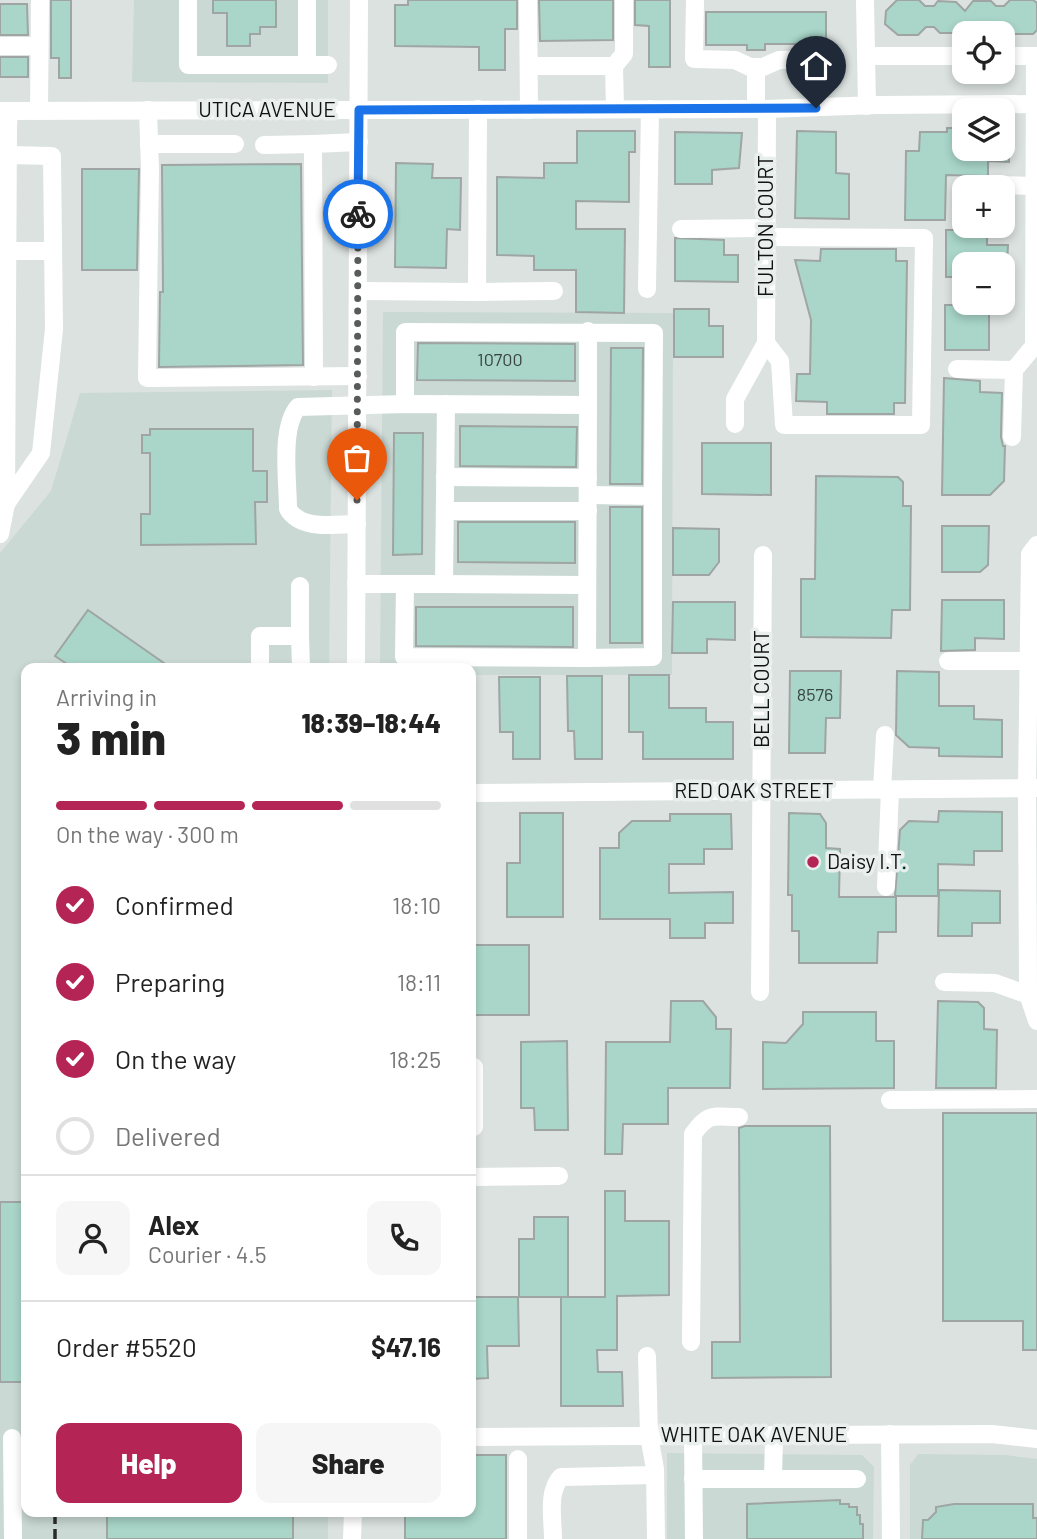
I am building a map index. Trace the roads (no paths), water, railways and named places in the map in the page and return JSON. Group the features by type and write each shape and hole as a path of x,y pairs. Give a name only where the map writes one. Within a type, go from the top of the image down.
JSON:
{"street":[{"path":"39,111 40,0"},
{"path":"188,0 188,65 328,65"},
{"path":"307,0 307,65"},
{"path":"356,663 359,0"},
{"path":"528,0 529,110"},
{"path":"615,109 614,66 624,54 624,0"},
{"path":"695,0 694,60 735,60 750,67 763,67 779,60 829,59"},
{"path":"865,0 867,106"},
{"path":"0,46 39,46"},
{"path":"866,56 952,56"},
{"path":"1012,437 1014,370 1036,348 1036,56 1015,56"},
{"path":"529,66 614,66"},
{"name":"FULTON COURT","path":"756,67 762,109 766,343"},
{"name":"UTICA AVENUE","path":"4,111 762,109 1036,104"},
{"path":"477,292 478,109"},
{"path":"647,289 650,109"},
{"path":"148,110 148,378 358,376"},
{"path":"0,534 6,504 8,155 4,111"},
{"path":"264,145 359,142"},
{"path":"149,144 235,144"},
{"path":"313,144 314,377"},
{"path":"6,504 41,453 54,329 52,156 8,155"},
{"path":"1015,186 1036,186"},
{"path":"681,229 924,238 921,425 784,425 780,361 766,343 735,399 735,424"},
{"path":"8,251 52,251"},
{"path":"358,291 554,291"},
{"path":"587,658 588,331"},
{"path":"405,404 405,332 654,333 653,657 404,657 405,584"},
{"path":"957,369 1014,370"},
{"path":"357,524 305,522 292,516 288,509 288,427 298,407 405,404 588,405"},
{"path":"444,584 446,404"},
{"path":"445,477 588,495 653,496"},
{"path":"445,511 588,495"},
{"path":"1034,550 1028,661 1032,788 1033,996 1037,1021"},
{"name":"BELL COURT","path":"760,992 763,555"},
{"path":"356,583 587,585"},
{"path":"300,586 301,663"},
{"path":"260,663 260,636 300,636"},
{"path":"948,661 1028,661"},
{"path":"885,735 886,887"},
{"name":"RED OAK STREET","path":"476,793 1032,788"},
{"path":"944,982 995,984 1033,996"},
{"path":"890,1100 1037,1098"},
{"path":"691,1342 693,1134 703,1120 709,1117 739,1117"},
{"path":"476,1177 559,1176"},
{"path":"647,1356 649,1436 655,1475 656,1539"},
{"path":"890,1434 891,1539"},
{"name":"WHITE OAK AVENUE","path":"476,1437 992,1434 1037,1439"},
{"path":"773,1479 774,1435"},
{"path":"692,1436 694,1539"},
{"path":"13,1438 13,1539"},
{"path":"518,1459 518,1539"},
{"path":"553,1539 552,1497 554,1484 561,1477 655,1475"},
{"path":"693,1479 857,1479"},
{"path":"352,1539 353,1517"}],"railway":[{"path":"55,1517 55,1539"}],"place":[{"name":"Daisy I.T.","path":"813,862"}]}
